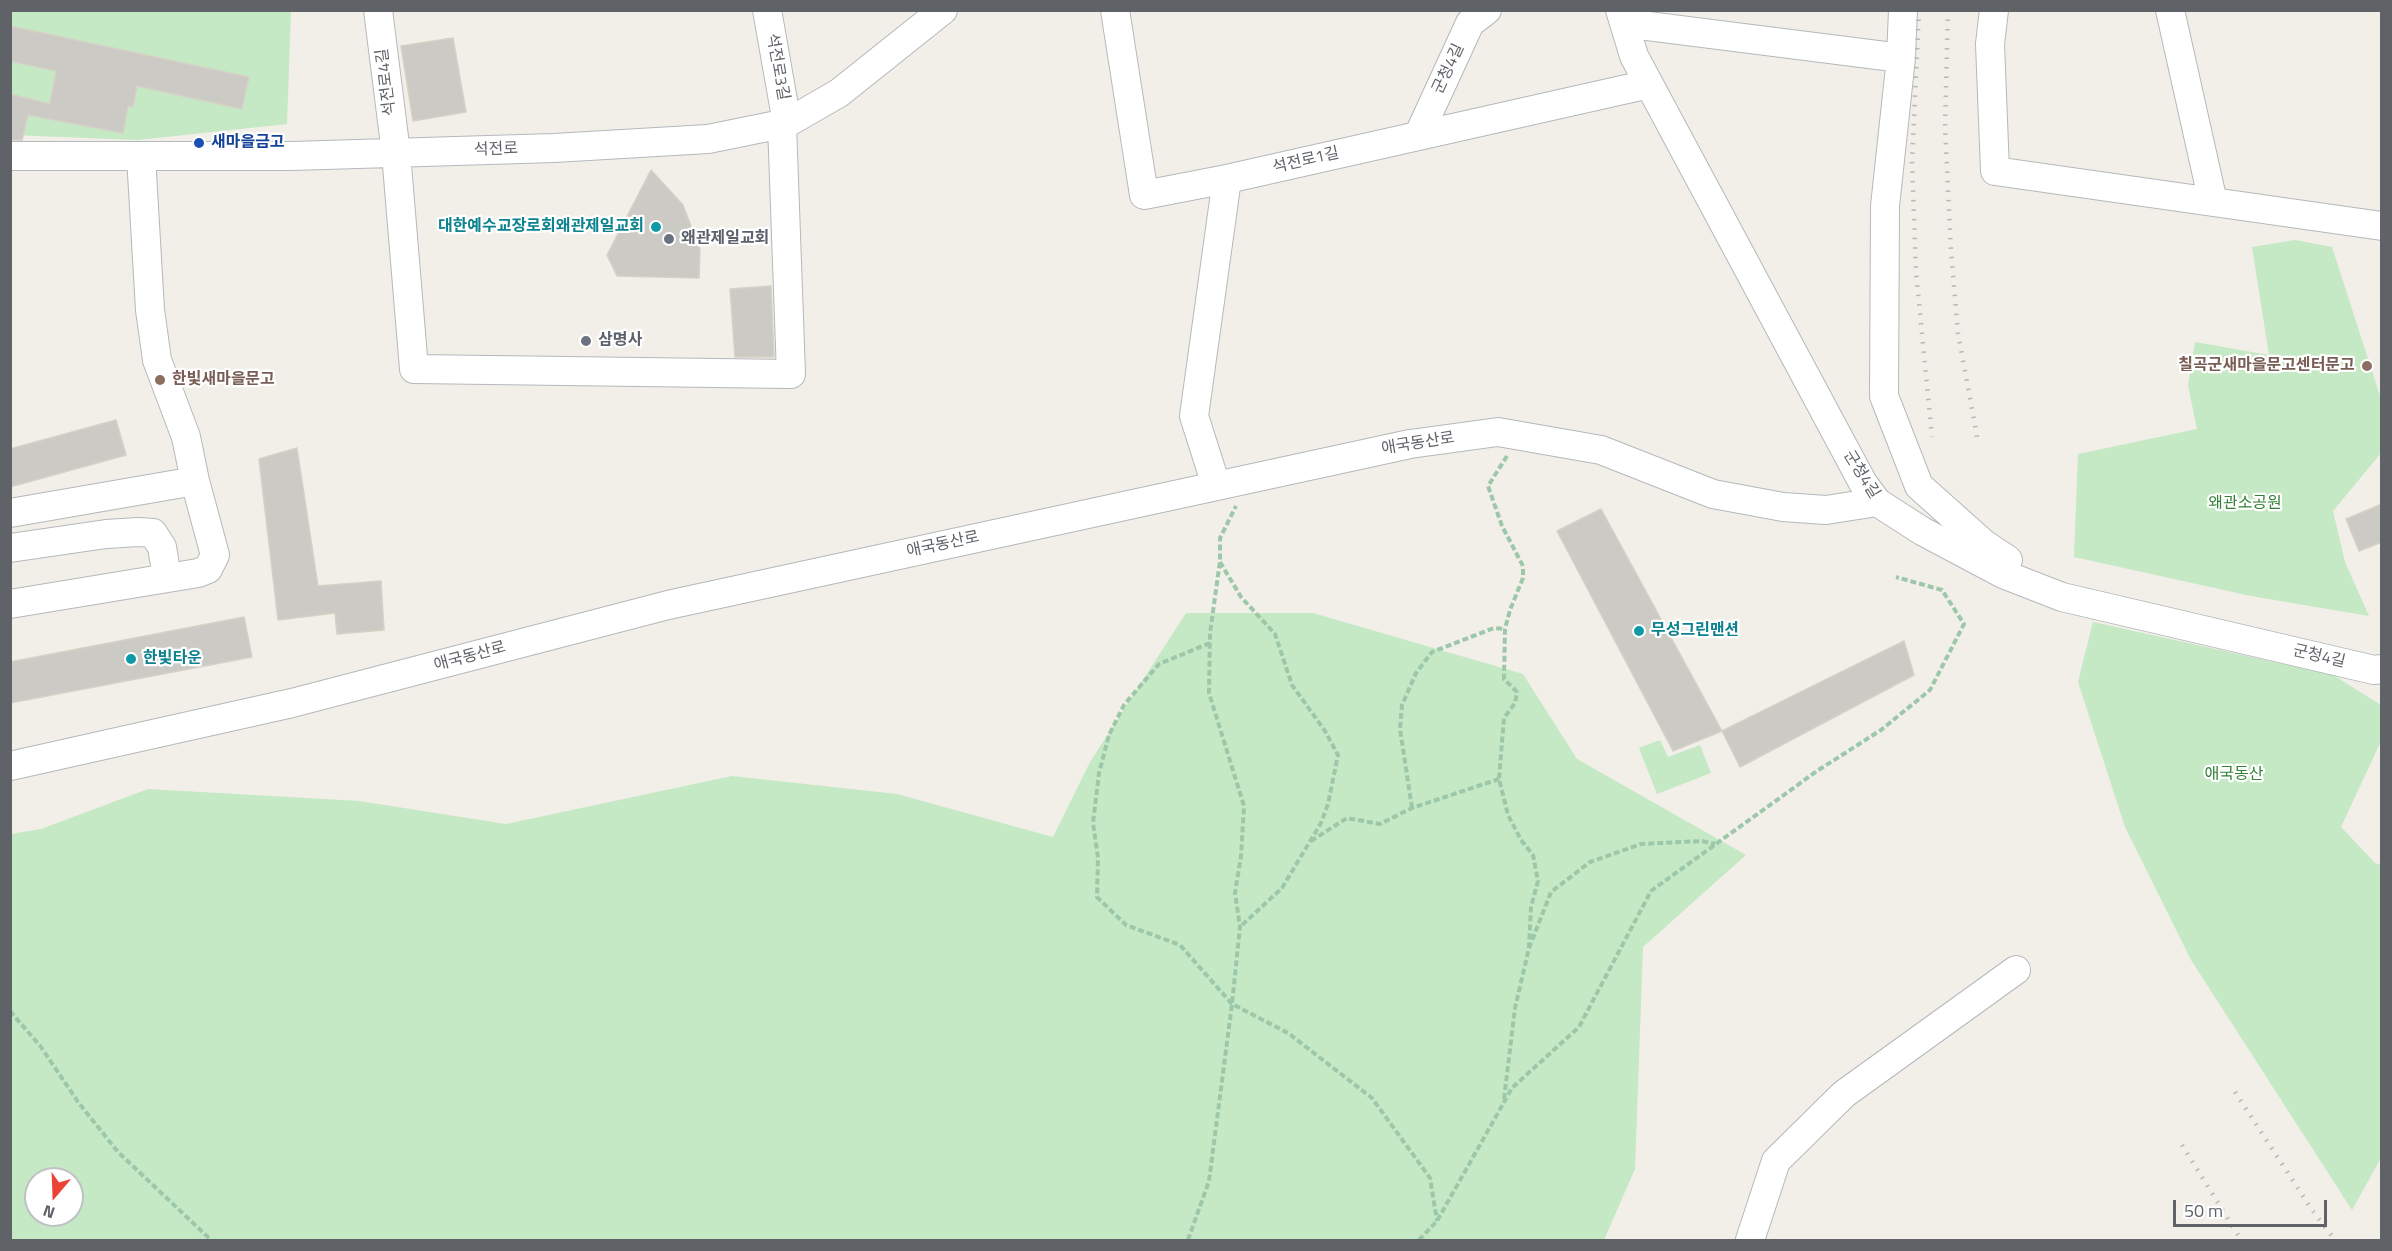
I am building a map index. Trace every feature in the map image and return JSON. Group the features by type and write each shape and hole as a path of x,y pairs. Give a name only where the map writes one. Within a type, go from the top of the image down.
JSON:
{"street":[{"name":"석전로4길","path":"378,10 396,153 414,369 791,374 784,124"},
{"name":"석전로3길","path":"767,10 784,124"},
{"name":"석전로","path":"10,156 292,156 554,148 708,139 784,124 839,93 943,10"},
{"name":"석전로1길","path":"1115,10 1144,195 1227,179 1649,84"},
{"name":"군청4길","path":"1419,134 1470,23 1487,10"},
{"path":"1903,10 1901,58 1885,206 1884,396 1919,486 1984,544 2062,597"},
{"path":"1994,10 1990,44 1995,171 2382,226"},
{"path":"2170,10 2213,202"},
{"path":"2180,10 2182,62"},
{"path":"1622,17 1901,58"},
{"name":"군청4길","path":"1622,17 1634,56 1863,483 1877,502 1922,531 2003,574 2062,597 2379,671"},
{"path":"10,604 198,573 208,569 215,555 195,481 186,436 157,360 150,310 141,156"},
{"path":"1224,483 1194,416 1227,179"},
{"name":"애국동산로","path":"10,766 292,703 668,604 1410,444 1498,432 1601,450 1713,494 1771,505 1826,510 1877,502"},
{"path":"10,513 195,481"},
{"path":"10,548 106,534 153,533 162,547 167,577"},
{"path":"1749,1240 1776,1161 1844,1094 2016,970"}],"path":[{"path":"1522,436 1488,486 1502,526 1523,566 1523,578 1505,629 1504,679 1517,692 1515,703 1504,718 1499,779 1508,815 1521,840 1533,855 1538,881 1531,907 1529,948"},
{"path":"1188,1240 1209,1181 1240,927 1235,893 1241,856 1244,806 1209,693 1210,643 1220,561 1220,537 1237,504 1224,483"},
{"path":"1220,561 1241,597 1275,634 1292,686 1325,732 1338,755 1328,804 1321,823 1282,888 1240,927"},
{"path":"1419,1240 1437,1221 1512,1088 1579,1027 1652,891 1816,771 1881,730 1930,690 1964,624 1942,590 1896,577"},
{"path":"1412,808 1400,729 1402,705 1416,673 1432,652 1494,628 1505,629"},
{"path":"1210,643 1159,664 1124,705 1109,735 1099,773 1093,823 1098,858 1097,897 1126,925 1180,945 1232,1004 1288,1033 1372,1098 1430,1178 1437,1221"},
{"path":"1308,843 1347,818 1380,824 1412,808 1499,779"},
{"path":"1504,1102 1515,1008 1529,948 1551,892 1590,862 1641,844 1702,841 1716,844"},
{"path":"10,1011 41,1047 78,1102 118,1152 211,1240"}],"green space":[{"path":"11,11 291,11 287,124 138,140 11,135"},
{"name":"왜관소공원","path":"2295,240 2332,247 2381,399 2381,453 2333,511 2345,562 2369,616 2251,596 2074,557 2078,454 2197,429 2188,385 2195,342 2269,355 2252,247"},
{"path":"1186,613 1313,613 1523,674 1577,759 1746,855 1643,947 1635,1169 1604,1240 11,1240 11,834 41,829 148,789 359,801 506,824 732,776 897,794 1053,837 1090,762"},
{"name":"애국동산","path":"2093,622 2333,675 2381,705 2381,741 2341,827 2375,863 2382,865 2381,1158 2352,1210 2191,960 2125,827 2078,682"},
{"path":"1660,740 1668,757 1700,745 1711,773 1657,794 1639,748"}],"building":[{"path":"10,26 249,77 242,109 137,86 133,107 128,106 123,133 28,115 22,140 10,140 10,94 50,104 56,71 10,61"},
{"path":"453,38 466,112 413,121 401,46"},
{"name":"대한예수교장로회왜관제일교회","path":"651,170 683,205 700,250 699,278 617,276 607,255"},
{"name":"왜관제일교회","path":"771,286 774,357 735,357 730,289"},
{"path":"116,420 126,455 10,487 10,449"},
{"path":"297,448 318,586 381,581 384,630 337,634 335,613 278,620 259,459"},
{"path":"2382,504 2382,542 2359,551 2346,519"},
{"name":"무성그린맨션","path":"1601,509 1722,731 1673,751 1557,531"},
{"name":"한빛타운","path":"244,617 252,657 10,703 10,662"},
{"path":"1904,641 1914,675 1740,767 1722,731"}],"railway":[{"path":"1919,10 1912,161 1916,272 1932,437"},
{"path":"1948,10 1945,126 1951,251 1958,333 1978,442"},
{"path":"2235,1092 2312,1210 2335,1240"},
{"path":"2182,1145 2241,1240"}],"place":[{"name":"새마을금고","path":"199,143"},
{"name":"대한예수교장로회왜관제일교회","path":"656,227"},
{"name":"왜관제일교회","path":"669,239"},
{"name":"삼명사","path":"586,341"},
{"name":"칠곡군새마을문고센터문고","path":"2367,366"},
{"name":"한빛새마을문고","path":"160,380"},
{"name":"무성그린맨션","path":"1639,631"},
{"name":"한빛타운","path":"131,659"}]}
